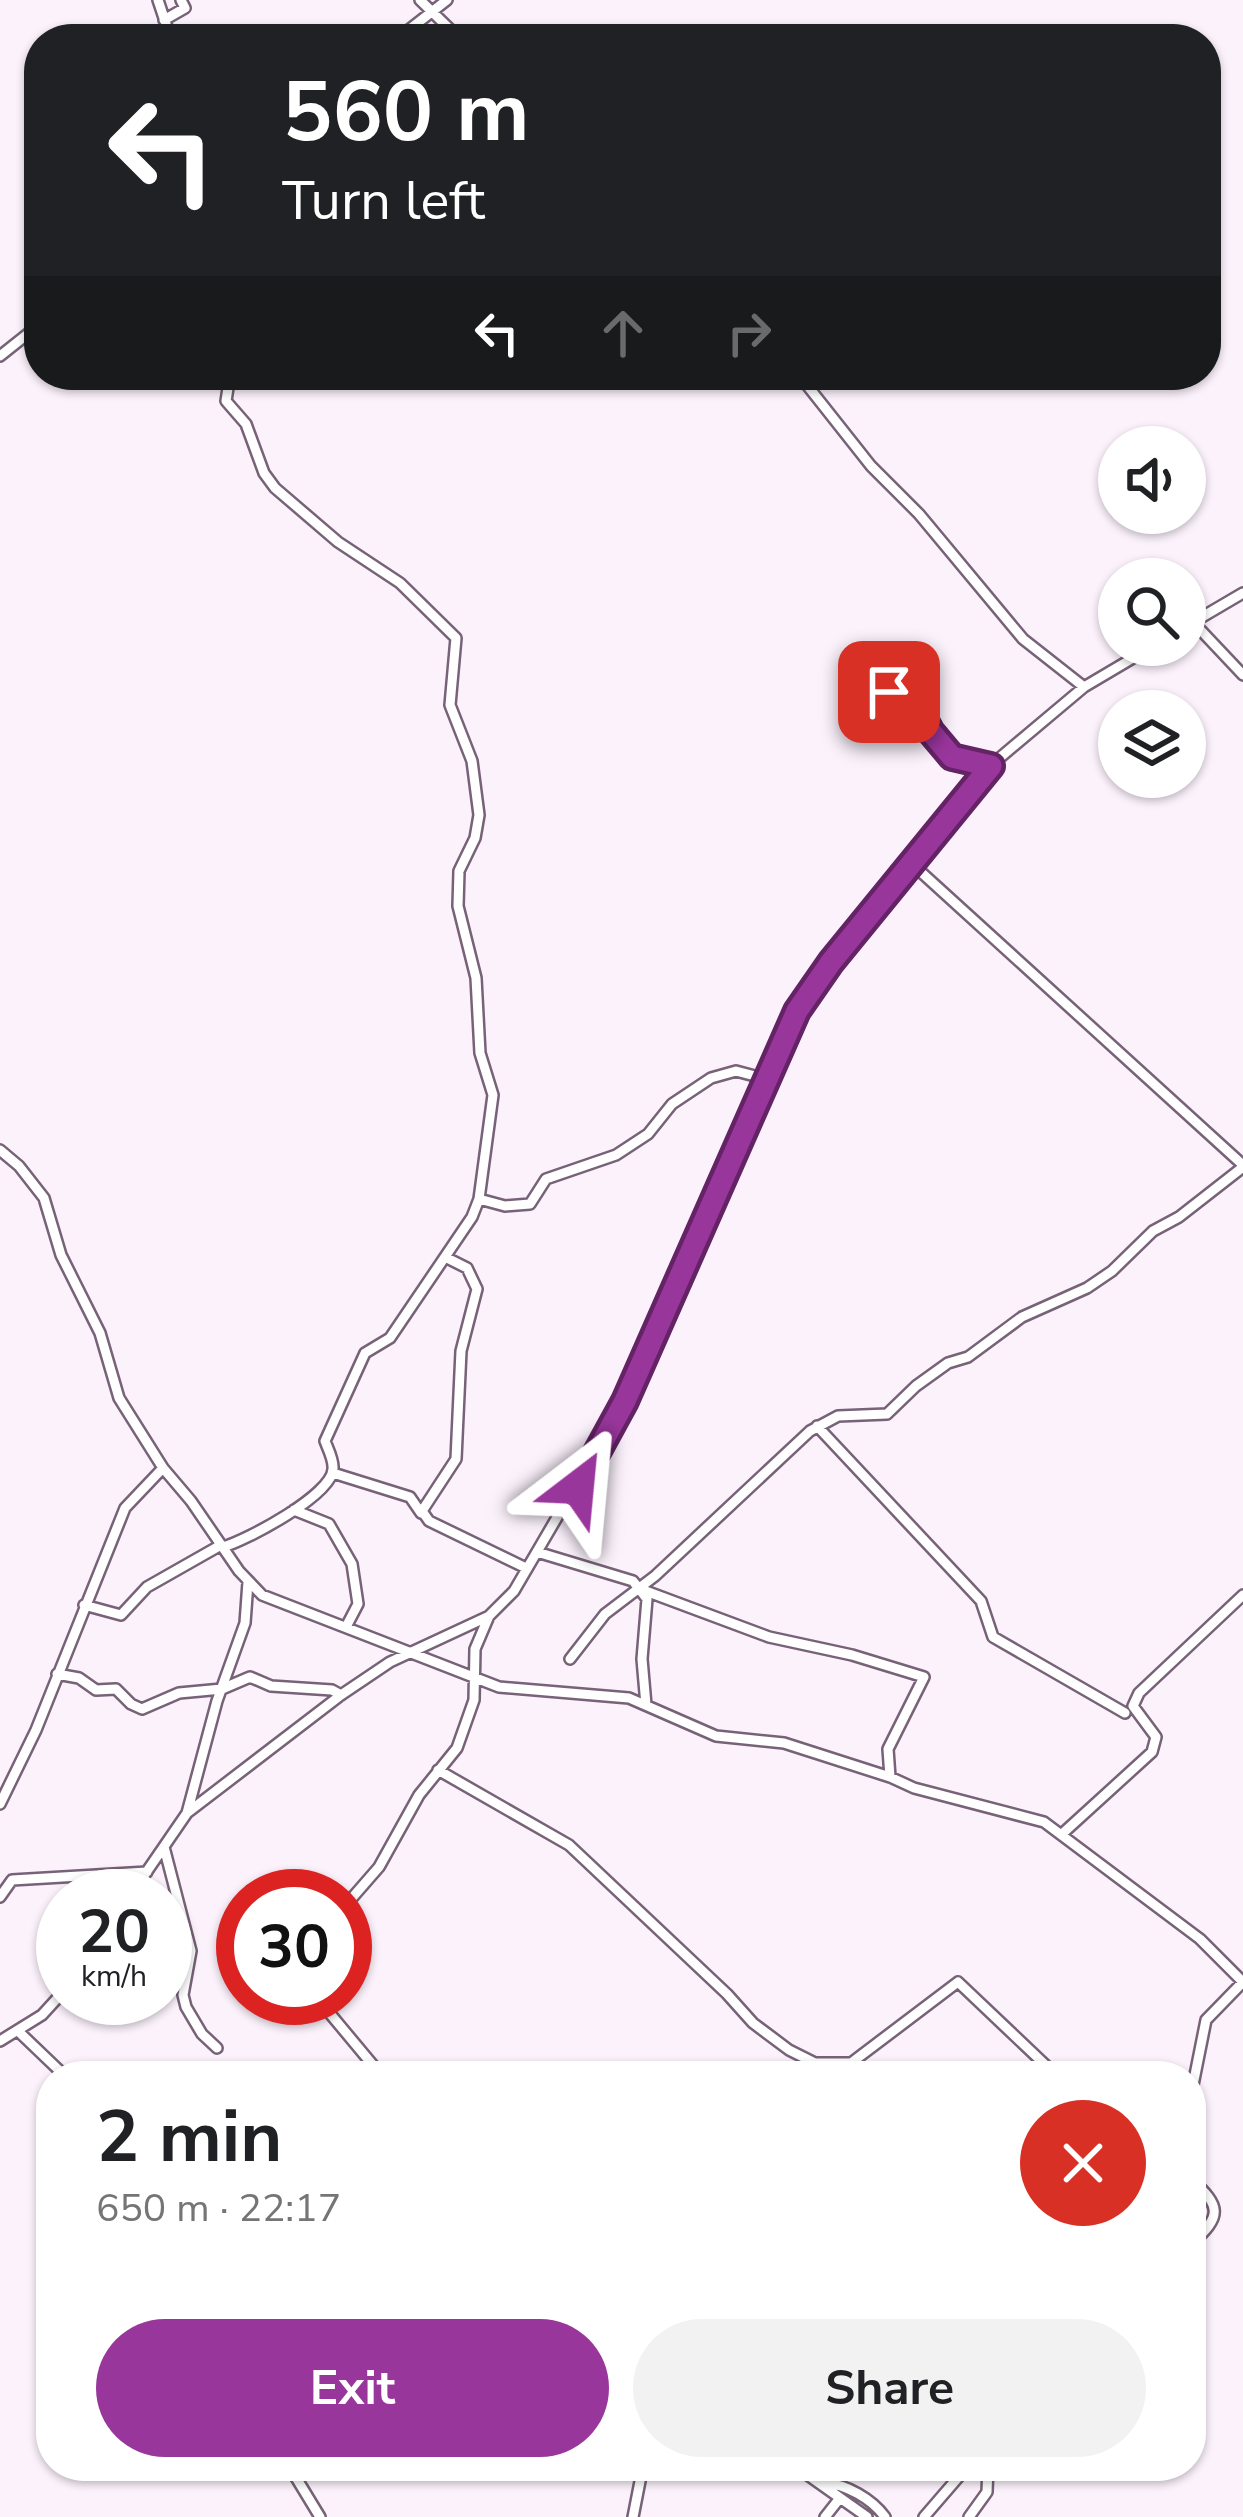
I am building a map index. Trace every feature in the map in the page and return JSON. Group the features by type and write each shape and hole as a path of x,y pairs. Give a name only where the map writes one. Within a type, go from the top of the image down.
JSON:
{"street":[{"path":"158,0 165,24"},
{"path":"164,20 184,8 181,0"},
{"path":"420,0 444,24"},
{"path":"418,24 447,0"},
{"path":"0,356 24,337"},
{"path":"84,1605 121,1615 147,1587 240,1541 321,1490 333,1473 325,1441 365,1353 390,1338 447,1258 479,1199 493,1096 480,1053 476,978 458,906 459,871 476,838 479,815 472,760 449,704 456,638 400,583 338,542 269,482 246,424 226,401 228,390"},
{"path":"811,390 1023,639 1084,687"},
{"path":"1206,615 1243,593"},
{"path":"1206,641 1243,675"},
{"path":"372,1875 437,1770 457,1748 474,1700 476,1649 490,1616 514,1591 625,1401 766,1079 812,988 991,766 1084,687 1120,666"},
{"path":"881,696 889,692 916,704 952,757 991,766"},
{"path":"570,1659 605,1614 641,1588 817,1426 838,1416 887,1414 948,1364 968,1357 1022,1317 1088,1288 1153,1231 1207,1197 1243,1166 911,863"},
{"path":"479,1199 505,1206 530,1204 546,1179 616,1155 648,1134 672,1104 711,1078 736,1071 766,1079"},
{"path":"0,1150 44,1198 61,1256 100,1333 119,1399 163,1468 248,1582 267,1598 414,1651 475,1679 521,1691 606,1695 646,1705 716,1736 784,1743 914,1788 1044,1822 1200,1940 1243,1982 1206,2020 1198,2061"},
{"path":"425,1517 424,1505 456,1459 461,1351 477,1289 466,1268 447,1258"},
{"path":"817,1426 981,1601 993,1637 1125,1713"},
{"path":"0,1804 125,1508 163,1468"},
{"path":"333,1473 410,1497 425,1517 526,1568"},
{"path":"294,1510 329,1524 352,1564 358,1604 346,1627"},
{"path":"537,1552 596,1568 769,1637 852,1654 924,1677 888,1749 890,1777"},
{"path":"187,1813 245,1623 248,1582"},
{"path":"641,1588 646,1599 642,1659 646,1705"},
{"path":"1062,1834 1152,1752 1156,1736 1133,1706 1139,1693 1243,1595"},
{"path":"149,1869 187,1813 341,1695 414,1651 490,1616"},
{"path":"57,1674 79,1678 95,1690 116,1689 142,1708 179,1694 222,1689 250,1677 265,1685 332,1690 341,1695"},
{"path":"437,1770 568,1845 753,2023 802,2057 818,2061"},
{"path":"164,1846 191,1951 183,1994 186,2007 217,2048"},
{"path":"0,1897 12,1880 36,1879"},
{"path":"852,2061 958,1982 1041,2061"},
{"path":"0,2041 36,2019"},
{"path":"340,2025 370,2061"},
{"path":"18,2031 49,2061"},
{"path":"1206,2193 1216,2207 1206,2226"},
{"path":"298,2481 320,2517"},
{"path":"633,2517 640,2481"},
{"path":"817,2481 867,2517"},
{"path":"924,2517 955,2481"},
{"path":"969,2517 987,2492 987,2481"},
{"path":"820,2483 848,2489 878,2507 885,2517"},
{"path":"825,2517 840,2498"}],"route":[{"path":"578,1487 625,1401 797,1011 831,962 991,766 949,755 916,704 889,692"}]}
